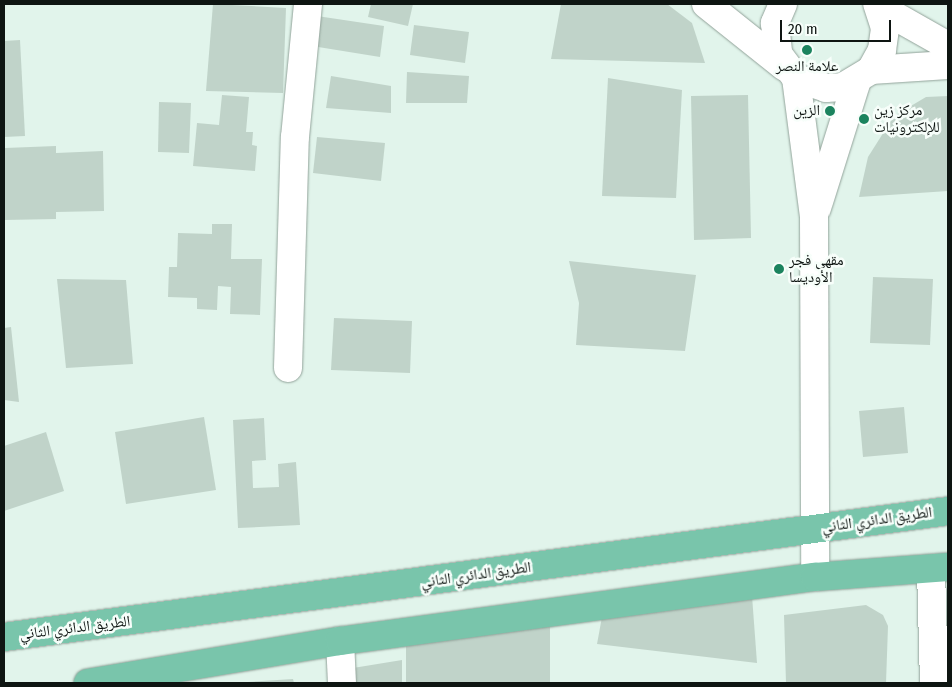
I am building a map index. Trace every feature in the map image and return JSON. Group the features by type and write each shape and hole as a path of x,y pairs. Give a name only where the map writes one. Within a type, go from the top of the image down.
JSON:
{"main road":[{"name":"الطريق الدائري الثاني","path":"4,637 948,511"},
{"path":"88,683 340,641 815,577 940,568"}],"street":[{"path":"288,368 295,137 308,4"},
{"path":"706,4 791,72 826,88 864,75 948,65"},
{"path":"783,4 774,39 791,72 814,216 813,529 815,577"},
{"path":"814,216 864,75 882,50 885,28 878,5"},
{"path":"878,5 948,46"},
{"path":"934,683 940,568"},
{"path":"340,641 342,683"}],"building":[{"path":"213,4 286,8 283,93 206,91"},
{"path":"371,4 413,4 408,26 368,17"},
{"path":"561,4 667,4 692,23 705,63 551,59"},
{"path":"317,16 384,26 380,57 312,46"},
{"path":"414,25 469,32 465,63 410,55"},
{"path":"20,40 25,136 4,137 4,41"},
{"path":"407,72 469,76 467,103 406,103"},
{"path":"331,76 391,86 391,113 326,108"},
{"path":"608,78 682,90 676,198 602,196"},
{"path":"222,95 249,97 246,132 253,132 252,145 257,146 255,171 193,166 197,123 219,125"},
{"path":"748,95 751,238 694,240 691,96"},
{"path":"948,96 948,191 859,197 868,157 894,116 926,97"},
{"path":"159,102 191,103 189,153 158,152"},
{"path":"317,137 385,143 381,181 313,173"},
{"path":"56,146 56,153 103,151 104,211 56,212 56,219 4,220 5,148"},
{"path":"212,224 232,224 231,259 262,259 260,315 230,314 231,287 218,286 217,310 197,309 197,298 168,297 169,267 177,267 178,233 212,234"},
{"path":"569,261 696,275 685,351 576,345 579,303"},
{"path":"873,277 933,279 930,345 870,343"},
{"path":"57,279 126,280 133,364 66,368"},
{"path":"334,318 412,321 410,373 331,370"},
{"path":"11,327 19,402 4,400 4,328"},
{"path":"904,407 908,453 863,457 859,411"},
{"path":"204,417 216,490 126,504 115,432"},
{"path":"264,418 266,460 252,461 253,488 279,487 278,464 296,462 300,525 238,528 233,420"},
{"path":"46,432 64,491 4,511 4,446"},
{"path":"752,596 757,663 597,644 602,617"},
{"path":"866,605 883,615 888,626 886,683 786,683 784,615"},
{"path":"550,624 550,683 406,683 406,639"},
{"path":"402,660 402,683 353,683 353,668"},
{"path":"293,679 294,683 248,683 248,682"}],"place":[{"name":"علامة النصر","path":"807,50"},
{"name":"الزين","path":"830,111"},
{"name":"مركز زين للإلكترونيات","path":"864,119"},
{"name":"مقهى فجر الأوديسا","path":"779,269"}]}
